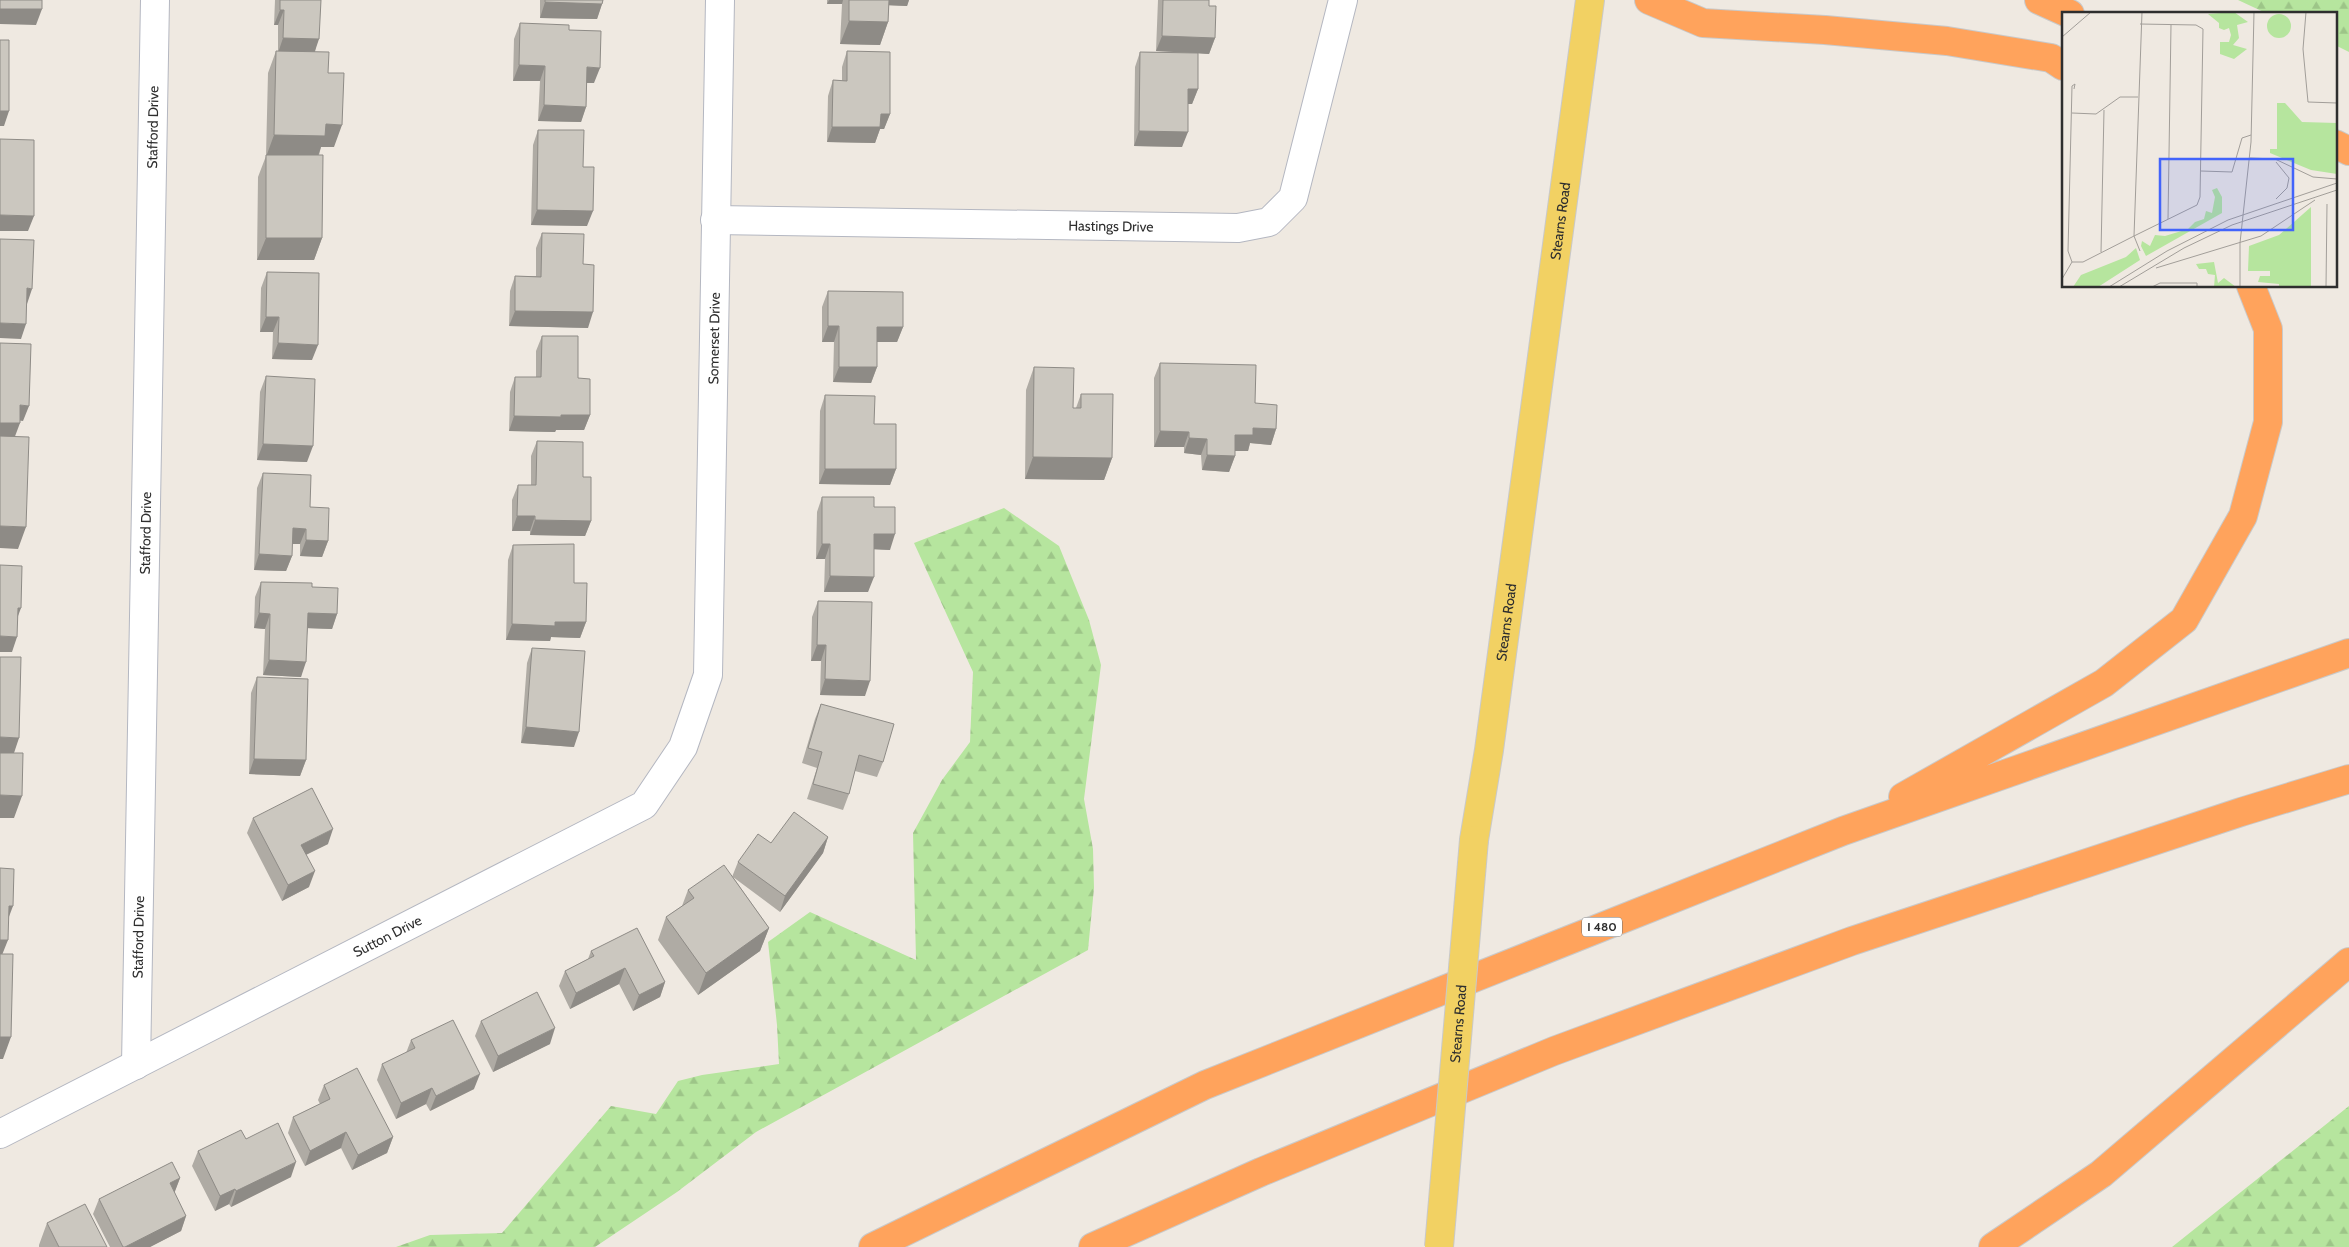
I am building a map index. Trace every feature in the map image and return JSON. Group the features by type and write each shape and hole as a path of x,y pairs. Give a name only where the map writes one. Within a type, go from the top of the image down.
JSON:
{"highway":[{"path":"1649,0 1703,23 1825,30 1947,41 2051,58 2062,65"},
{"path":"2039,0 2066,12"},
{"path":"2336,144 2349,151"},
{"path":"1843,831 2104,683 2184,620 2243,516 2268,422 2268,329 2252,288"},
{"name":"I 480","path":"873,1247 1205,1085 1843,831 2349,653"},
{"path":"1093,1247 1261,1172 1554,1051 1852,941 2241,812 2349,779"},
{"path":"1993,1247 2100,1174 2349,962"}],"main road":[{"name":"Stearns Road","path":"1439,1247 1474,840 1489,750 1590,0"}],"street":[{"name":"Stafford Drive","path":"136,1065 155,0"},
{"name":"Somerset Drive","path":"708,675 720,0"},
{"name":"Hastings Drive","path":"715,220 1238,228 1269,222 1293,198 1343,0"},
{"name":"Sutton Drive","path":"0,1134 644,805 683,747 708,675"}],"green space":[{"path":"2238,0 2349,0 2349,52 2336,46 2336,12 2264,12"},
{"path":"1004,508 1059,546 1089,620 1101,665 1084,799 1093,849 1094,888 1088,950 756,1132 677,1192 595,1247 396,1247 430,1235 502,1233 611,1106 656,1114 678,1081 702,1075 779,1064 777,1025 768,942 810,912 916,960 913,833 942,780 970,742 973,672 914,543"},
{"path":"2349,1106 2349,1247 2172,1247"}],"building":[{"path":"0,0 42,0 42,9 0,9"},
{"path":"280,0 321,0 319,39 283,38 284,10 280,10"},
{"path":"545,0 603,0 602,4 545,2"},
{"path":"849,0 889,0 888,22 849,21"},
{"path":"1163,0 1209,0 1209,6 1216,6 1215,38 1162,36"},
{"path":"520,23 569,25 569,30 601,31 600,68 587,67 586,107 544,105 545,66 519,65"},
{"path":"0,40 9,40 9,111 0,111"},
{"path":"276,51 329,52 328,73 344,73 342,125 326,124 325,136 274,135"},
{"path":"847,51 890,52 890,114 881,114 880,127 832,127 833,80 847,81"},
{"path":"1140,52 1198,53 1198,89 1188,89 1188,132 1139,131"},
{"path":"538,130 584,130 583,167 594,167 593,211 537,210"},
{"path":"0,139 34,140 34,216 0,215"},
{"path":"266,155 323,155 322,238 266,238"},
{"path":"542,233 584,234 583,264 594,265 593,312 515,311 515,276 541,277"},
{"path":"0,239 34,240 32,289 27,288 26,324 0,323"},
{"path":"267,272 319,273 318,345 278,343 279,317 266,317"},
{"path":"828,291 903,292 903,327 877,327 877,367 839,367 839,326 828,326"},
{"path":"542,336 578,336 578,378 590,379 590,415 561,415 561,417 514,416 515,377 541,377"},
{"path":"0,343 31,344 29,406 20,405 20,423 0,423"},
{"path":"1160,363 1256,365 1255,403 1277,405 1276,429 1253,428 1253,435 1235,435 1235,456 1207,455 1207,439 1189,438 1189,432 1160,431"},
{"path":"1034,367 1074,368 1073,408 1081,408 1081,394 1113,394 1112,458 1033,457"},
{"path":"266,376 315,379 313,446 263,444"},
{"path":"825,395 875,396 874,424 896,424 896,469 825,469"},
{"path":"0,436 29,437 26,527 0,526"},
{"path":"537,441 583,442 583,477 591,477 591,521 535,520 535,516 517,516 518,485 536,485"},
{"path":"263,473 311,475 310,507 329,508 328,541 306,540 306,529 293,528 292,556 259,554"},
{"path":"822,497 874,497 874,507 895,507 895,534 874,534 874,577 830,576 830,544 822,544"},
{"path":"574,544 574,583 587,583 586,622 555,622 555,626 512,624 513,545"},
{"path":"0,565 22,566 21,608 18,608 17,637 0,636"},
{"path":"261,582 312,583 312,587 338,588 337,614 308,613 306,662 269,660 270,614 259,613"},
{"path":"818,601 872,602 870,681 825,679 826,645 817,645"},
{"path":"532,648 585,651 579,732 526,727"},
{"path":"0,657 21,657 19,738 0,737"},
{"path":"257,677 308,679 306,760 254,759"},
{"path":"821,704 894,724 883,762 859,755 849,794 813,784 822,752 808,748"},
{"path":"0,753 23,753 22,796 0,795"},
{"path":"312,788 333,829 301,845 315,871 288,885 253,818"},
{"path":"794,812 828,837 785,896 738,862 758,834 771,843"},
{"path":"724,865 769,928 706,973 666,917 694,898 688,890"},
{"path":"0,868 14,869 13,906 9,906 8,940 0,940"},
{"path":"637,928 665,982 639,995 625,968 576,993 565,971 594,956 591,951"},
{"path":"0,954 13,954 11,1037 0,1037"},
{"path":"537,992 555,1028 498,1056 481,1021"},
{"path":"453,1020 480,1074 436,1096 432,1088 401,1103 382,1064 415,1048 411,1040"},
{"path":"357,1068 393,1137 358,1155 346,1132 310,1151 293,1117 330,1099 324,1085"},
{"path":"278,1123 296,1162 236,1191 235,1189 220,1196 198,1151 241,1130 246,1139"},
{"path":"172,1162 180,1178 170,1183 186,1216 123,1247 99,1199"},
{"path":"85,1204 107,1247 59,1247 47,1223"}]}
